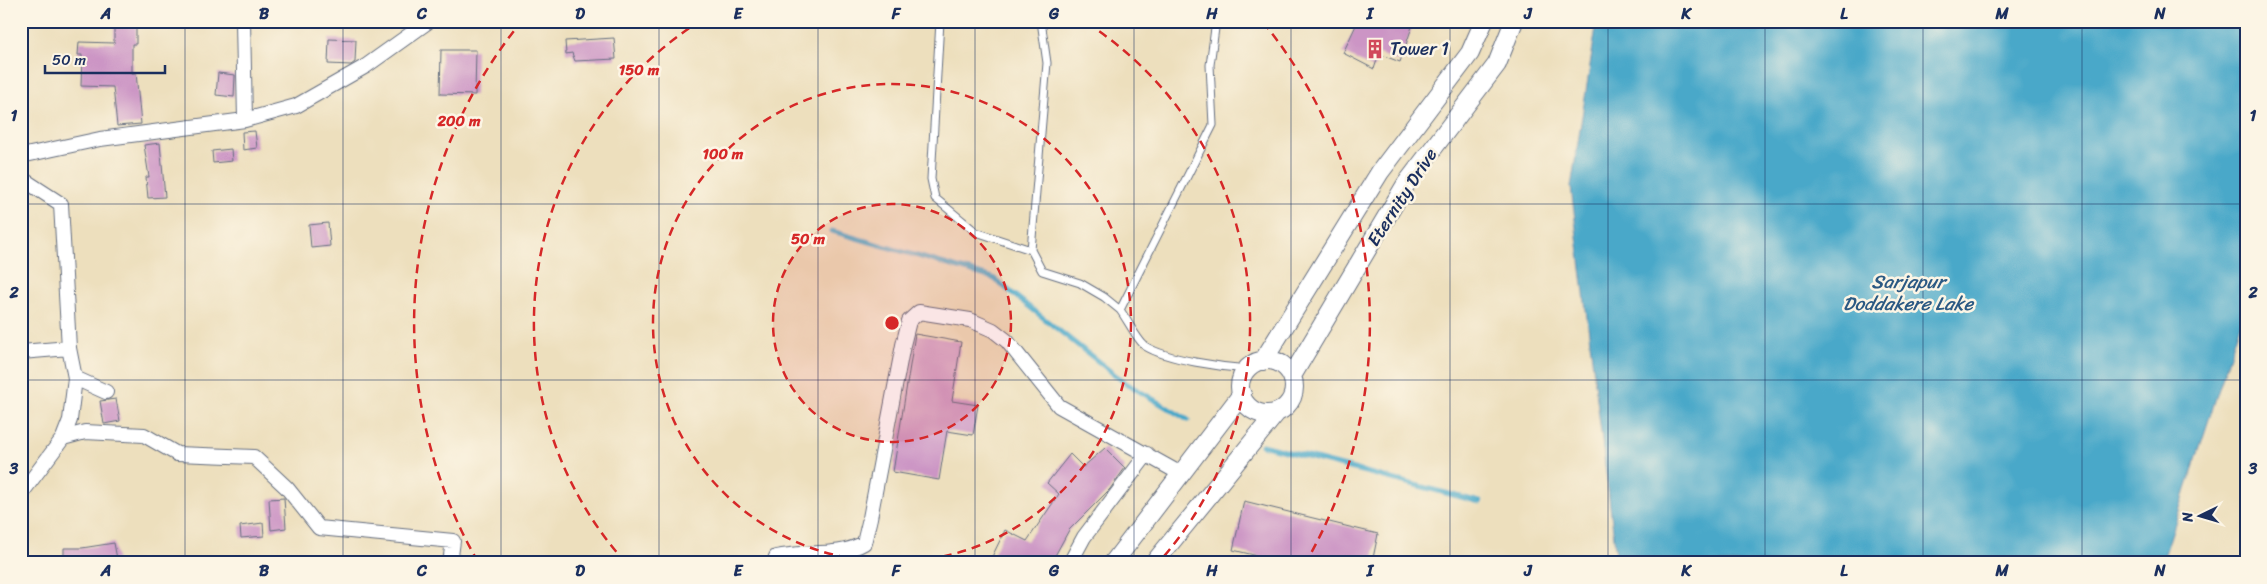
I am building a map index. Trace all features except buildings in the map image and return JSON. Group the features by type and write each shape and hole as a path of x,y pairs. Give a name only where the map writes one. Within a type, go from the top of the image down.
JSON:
{"street":[{"path":"243,21 245,120"},
{"path":"21,156 100,139 245,120 296,106 366,66 429,21"},
{"name":"Eternity Drive","path":"1113,563 1242,394 1243,376 1256,365 1380,172 1470,53 1484,21"},
{"name":"Eternity Drive","path":"1154,563 1277,412 1290,401 1294,393 1292,376 1406,184 1496,64 1514,21"},
{"path":"21,178 61,204 69,348 75,378 70,420 63,438 21,494"},
{"path":"774,563 776,557 790,554 851,550 864,543 903,345 909,321 919,312 970,320 993,330 1007,341 1059,406 1181,474"},
{"path":"21,352 69,348"},
{"path":"1256,365 1280,363 1292,376"},
{"path":"75,378 106,392"},
{"path":"1242,394 1245,402 1259,413 1277,412"},
{"path":"63,438 85,432 144,435 177,454 254,457 287,488 320,528 453,541 450,563"},
{"path":"1070,563 1084,538 1147,454"}],"lane":[{"path":"940,21 931,179 935,198 976,232 1031,250"},
{"path":"1041,21 1047,63 1031,250 1042,271 1080,283 1104,297 1120,310 1145,345 1171,356 1215,366 1256,365"},
{"path":"1120,310 1213,124 1210,65 1216,21"}],"water":[{"name":"Sarjapur Doddakere Lake","path":"1597,21 2246,21 2246,306 2162,563 1617,563 1571,187"}],"waterway":[{"path":"832,231 993,278 1124,382 1188,420"},
{"path":"1262,445 1480,502"}],"place":[{"name":"Tower 1","path":"1375,49"}]}
